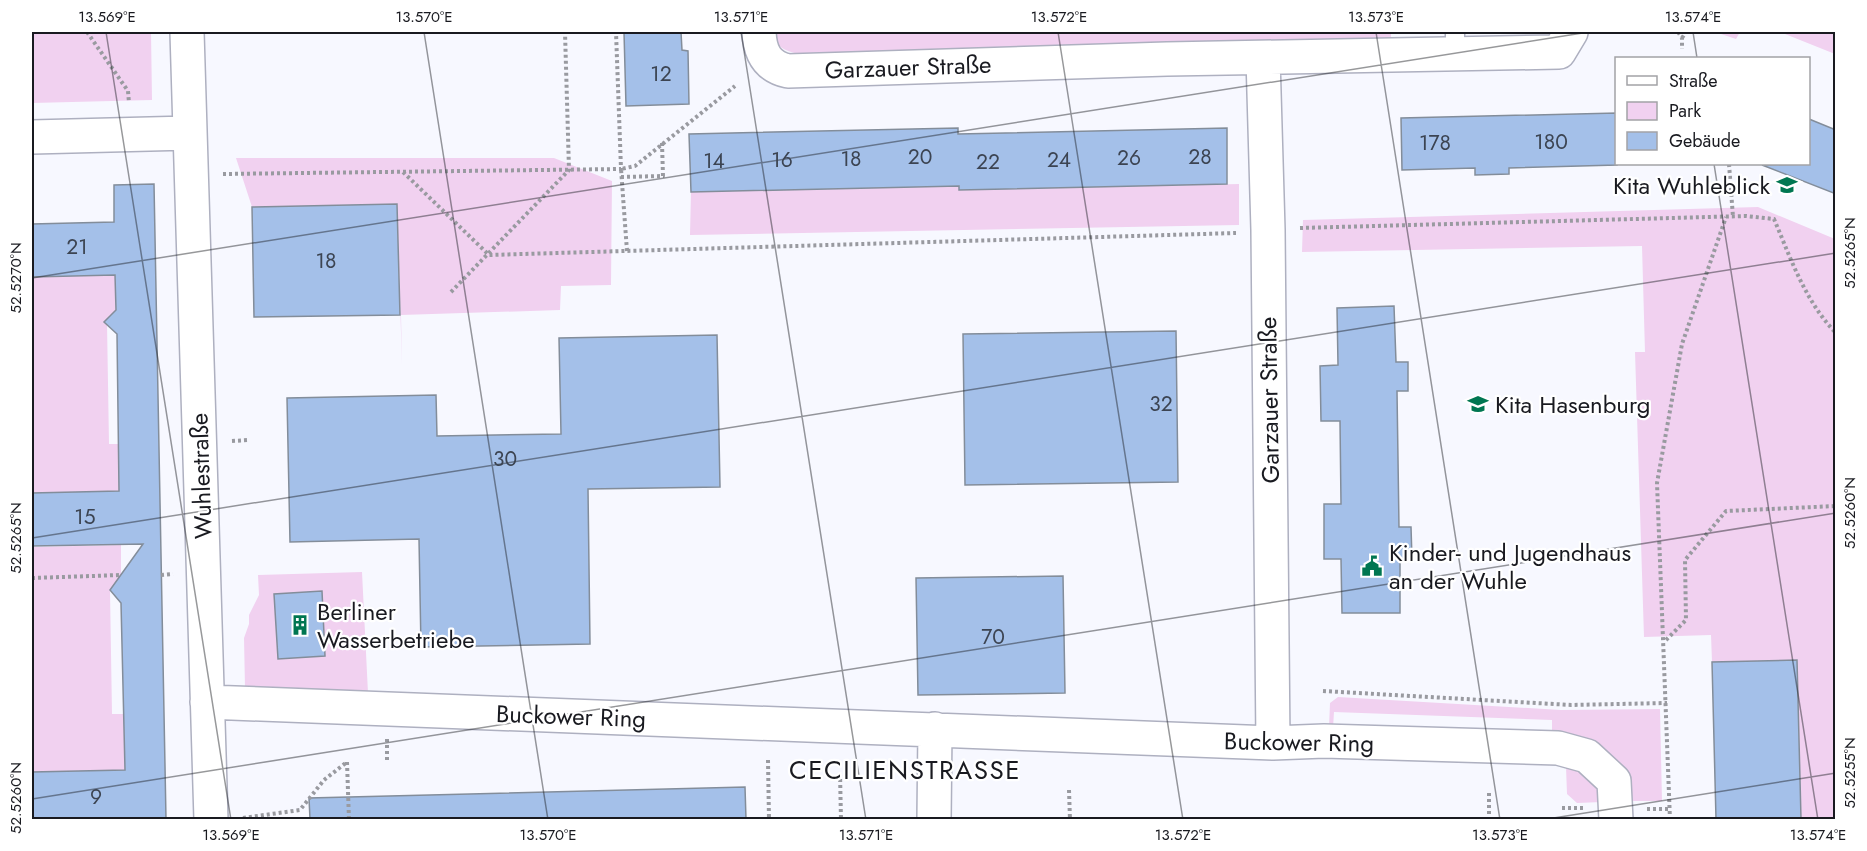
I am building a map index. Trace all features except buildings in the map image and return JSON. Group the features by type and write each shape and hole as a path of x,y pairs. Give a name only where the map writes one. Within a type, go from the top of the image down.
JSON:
{"street":[{"name":"Wuhlestraße","path":"187,32 212,819"},
{"name":"Garzauer Straße","path":"759,32 760,47 764,57 780,69 788,70 1263,58 1455,44 1559,52 1571,32"},
{"name":"Garzauer Straße","path":"1263,58 1283,229 1273,743"},
{"path":"32,137 189,133"},
{"name":"Buckower Ring","path":"207,702 1273,743 1324,741 1558,748 1587,756 1614,781 1616,819"},
{"path":"934,819 935,729"}],"path":[{"path":"87,32 128,91 130,112"},
{"path":"451,292 569,170 565,32"},
{"path":"616,32 621,177 627,251"},
{"path":"1678,32 1682,38 1682,49"},
{"path":"1682,38 1686,32"},
{"path":"192,175 621,169 635,166 662,142 735,86"},
{"path":"621,177 663,176 662,142"},
{"path":"1729,165 1733,217"},
{"path":"404,172 489,255 1283,229 1725,217 1774,219 1818,315 1836,333"},
{"path":"1670,819 1665,640 1657,483 1682,344 1725,217"},
{"path":"1665,640 1686,620 1685,560 1726,511 1836,506"},
{"path":"32,578 121,575"},
{"path":"1323,691 1571,705 1667,703"},
{"path":"768,760 769,819"},
{"path":"254,816 300,810 324,780 347,762 349,819"},
{"path":"840,773 841,819"},
{"path":"1069,790 1070,819"},
{"path":"1489,793 1489,819"}],"green space":[{"path":"32,32 151,32 152,100 32,103"},
{"path":"770,32 1391,32 1391,40 801,54 782,48"},
{"path":"1694,32 1740,32 1736,39 1718,33 1692,34"},
{"path":"1780,32 1835,32 1835,54"},
{"path":"236,158 554,158 612,181 611,285 561,286 560,310 401,315 402,365 397,204 252,207"},
{"path":"1239,184 1239,225 690,235 691,192 959,186 959,190"},
{"path":"1758,207 1835,239 1835,819 1801,819 1797,660 1712,662 1711,635 1644,637 1635,352 1645,352 1642,246 1302,252 1303,220"},
{"path":"115,275 116,313 109,316 107,323 109,444 119,444 119,491 32,493 32,277"},
{"path":"121,545 121,581 110,591 112,714 124,714 125,770 32,772 32,547"},
{"path":"362,572 368,693 245,688 244,638 249,624 249,615 259,595 258,575"},
{"path":"1338,697 1561,710 1660,709 1662,801 1631,801 1620,768 1614,758 1597,747 1552,738 1552,720 1334,712 1333,728 1329,728 1330,703"},
{"path":"1566,767 1586,774 1598,788 1602,802 1577,803 1567,794"}],"place":[{"name":"Kita Wuhleblick","path":"1787,185"},
{"name":"Kita Hasenburg","path":"1478,404"},
{"name":"Kinder- und Jugendhaus an der Wuhle","path":"1372,566"},
{"name":"Berliner Wasserbetriebe","path":"300,625"}],"district":[{"name":"CECILIENSTRASSE","path":"905,770"}]}
